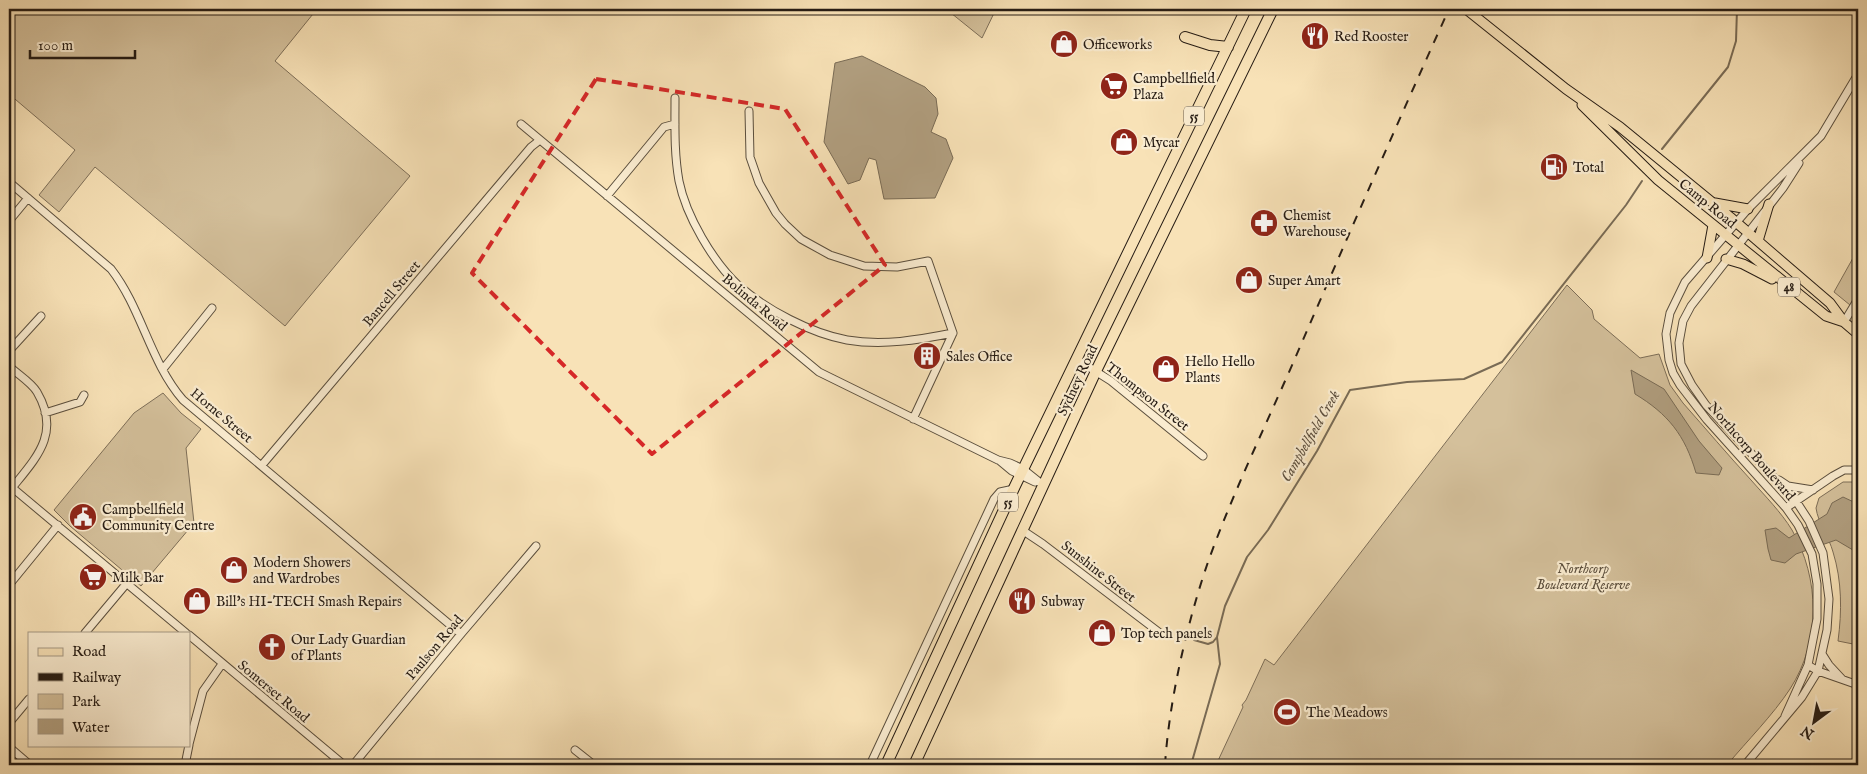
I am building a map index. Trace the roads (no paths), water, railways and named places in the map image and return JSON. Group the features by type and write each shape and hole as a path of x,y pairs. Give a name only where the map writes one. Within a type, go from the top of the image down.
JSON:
{"highway":[{"name":"Sydney Road","path":"886,765 1021,473 1246,9"},
{"name":"Sydney Road","path":"914,765 1096,371 1273,9"},
{"path":"1185,37 1210,45 1228,47"}],"main road":[{"name":"Camp Road","path":"1466,9 1712,202 1830,303 1844,322 1858,334"},
{"name":"Camp Road","path":"1566,89 1644,168 1826,316 1844,322"},
{"path":"1712,202 1748,209"},
{"path":"1758,241 1769,204"},
{"path":"1707,258 1713,225"},
{"path":"1726,259 1751,267 1790,288"}],"street":[{"path":"1806,154 1821,136 1858,74"},
{"path":"676,98 674,146 679,182 687,207 702,238 738,285 772,309 806,327 846,340 876,342 910,341 953,333"},
{"path":"749,110 750,157 757,180 771,207 801,239 830,255 864,266 897,267 928,261 953,333 913,418"},
{"name":"Bolinda Road","path":"521,124 819,372 998,460 1043,485"},
{"path":"608,196 664,127 675,124"},
{"name":"Bancell Street","path":"262,465 530,148 540,140"},
{"name":"Northcorp Boulevard","path":"1745,765 1802,697 1818,671 1827,630 1829,599 1823,553 1809,521 1796,501 1706,405 1692,385 1682,364 1679,343 1683,321 1698,294 1806,154"},
{"name":"Northcorp Boulevard","path":"1785,716 1808,665 1817,619 1817,584 1812,554 1798,525 1786,508 1691,401 1673,373 1669,360 1666,334 1670,312 1685,282 1748,209 1778,178 1806,154"},
{"name":"Horne Street","path":"9,182 111,269 122,285 162,369 183,400 461,634"},
{"path":"9,221 28,198"},
{"path":"1844,322 1858,298"},
{"path":"162,369 212,308"},
{"path":"9,351 41,316"},
{"name":"Thompson Street","path":"1076,359 1111,381 1203,456"},
{"path":"9,366 36,391 45,413 48,431 42,447 10,486 185,632"},
{"path":"45,413 80,402 84,395"},
{"path":"1786,508 1844,470 1858,470"},
{"path":"1770,474 1788,486 1813,490"},
{"path":"870,765 994,499 1000,492 1014,489"},
{"path":"9,585 58,525"},
{"name":"Sunshine Street","path":"1022,530 1160,633"},
{"name":"Paulson Road","path":"353,765 536,546"},
{"path":"86,632 127,583"},
{"name":"Somerset Road","path":"190,636 344,765"},
{"path":"1822,654 1828,665 1843,680"},
{"path":"190,740 203,691 222,664"},
{"path":"1808,665 1818,671 1858,685"},
{"path":"907,685 920,692"},
{"path":"9,723 28,701"},
{"path":"185,765 189,746"},
{"path":"9,747 30,765"},
{"path":"575,750 594,765"}],"water":[{"path":"862,56 925,87 936,98 938,114 931,132 946,139 953,158 935,198 884,199 876,160 869,158 860,180 848,184 824,142 835,63"},
{"path":"1631,370 1664,389 1699,441 1722,468 1719,475 1696,473 1686,447 1674,427 1657,409 1635,394"},
{"path":"1843,497 1858,504 1858,553 1836,540 1796,554 1785,563 1771,560 1765,530 1776,528 1789,538 1827,514 1832,503"}],"waterway":[{"name":"Campbellfield Creek","path":"1662,149 1728,67 1736,41 1737,9"},
{"name":"Campbellfield Creek","path":"1191,765 1220,664 1217,637 1225,606 1247,557 1268,530 1317,451 1350,390 1407,382 1464,379 1502,362 1626,205 1642,181"},
{"path":"1194,640 1208,644 1217,637"}],"railway":[{"path":"1165,765 1170,715 1180,662 1200,586 1217,537 1449,9"}],"place":[{"name":"Red Rooster","path":"1315,36"},
{"name":"Officeworks","path":"1064,44"},
{"name":"Campbellfield Plaza","path":"1114,86"},
{"name":"Mycar","path":"1124,142"},
{"name":"Total","path":"1554,167"},
{"name":"Chemist Warehouse","path":"1264,223"},
{"name":"Super Amart","path":"1249,280"},
{"name":"Sales Office","path":"927,356"},
{"name":"Hello Hello Plants","path":"1166,369"},
{"name":"Campbellfield Community Centre","path":"83,517"},
{"name":"Modern Showers and Wardrobes","path":"234,570"},
{"name":"Milk Bar","path":"93,577"},
{"name":"Bill's HI-TECH Smash Repairs","path":"197,601"},
{"name":"Subway","path":"1022,601"},
{"name":"Top tech panels","path":"1102,633"},
{"name":"Our Lady Guardian of Plants","path":"272,647"},
{"name":"The Meadows","path":"1287,712"}],"park label":[{"name":"Northcorp Boulevard Reserve","path":"1583,576"}]}
